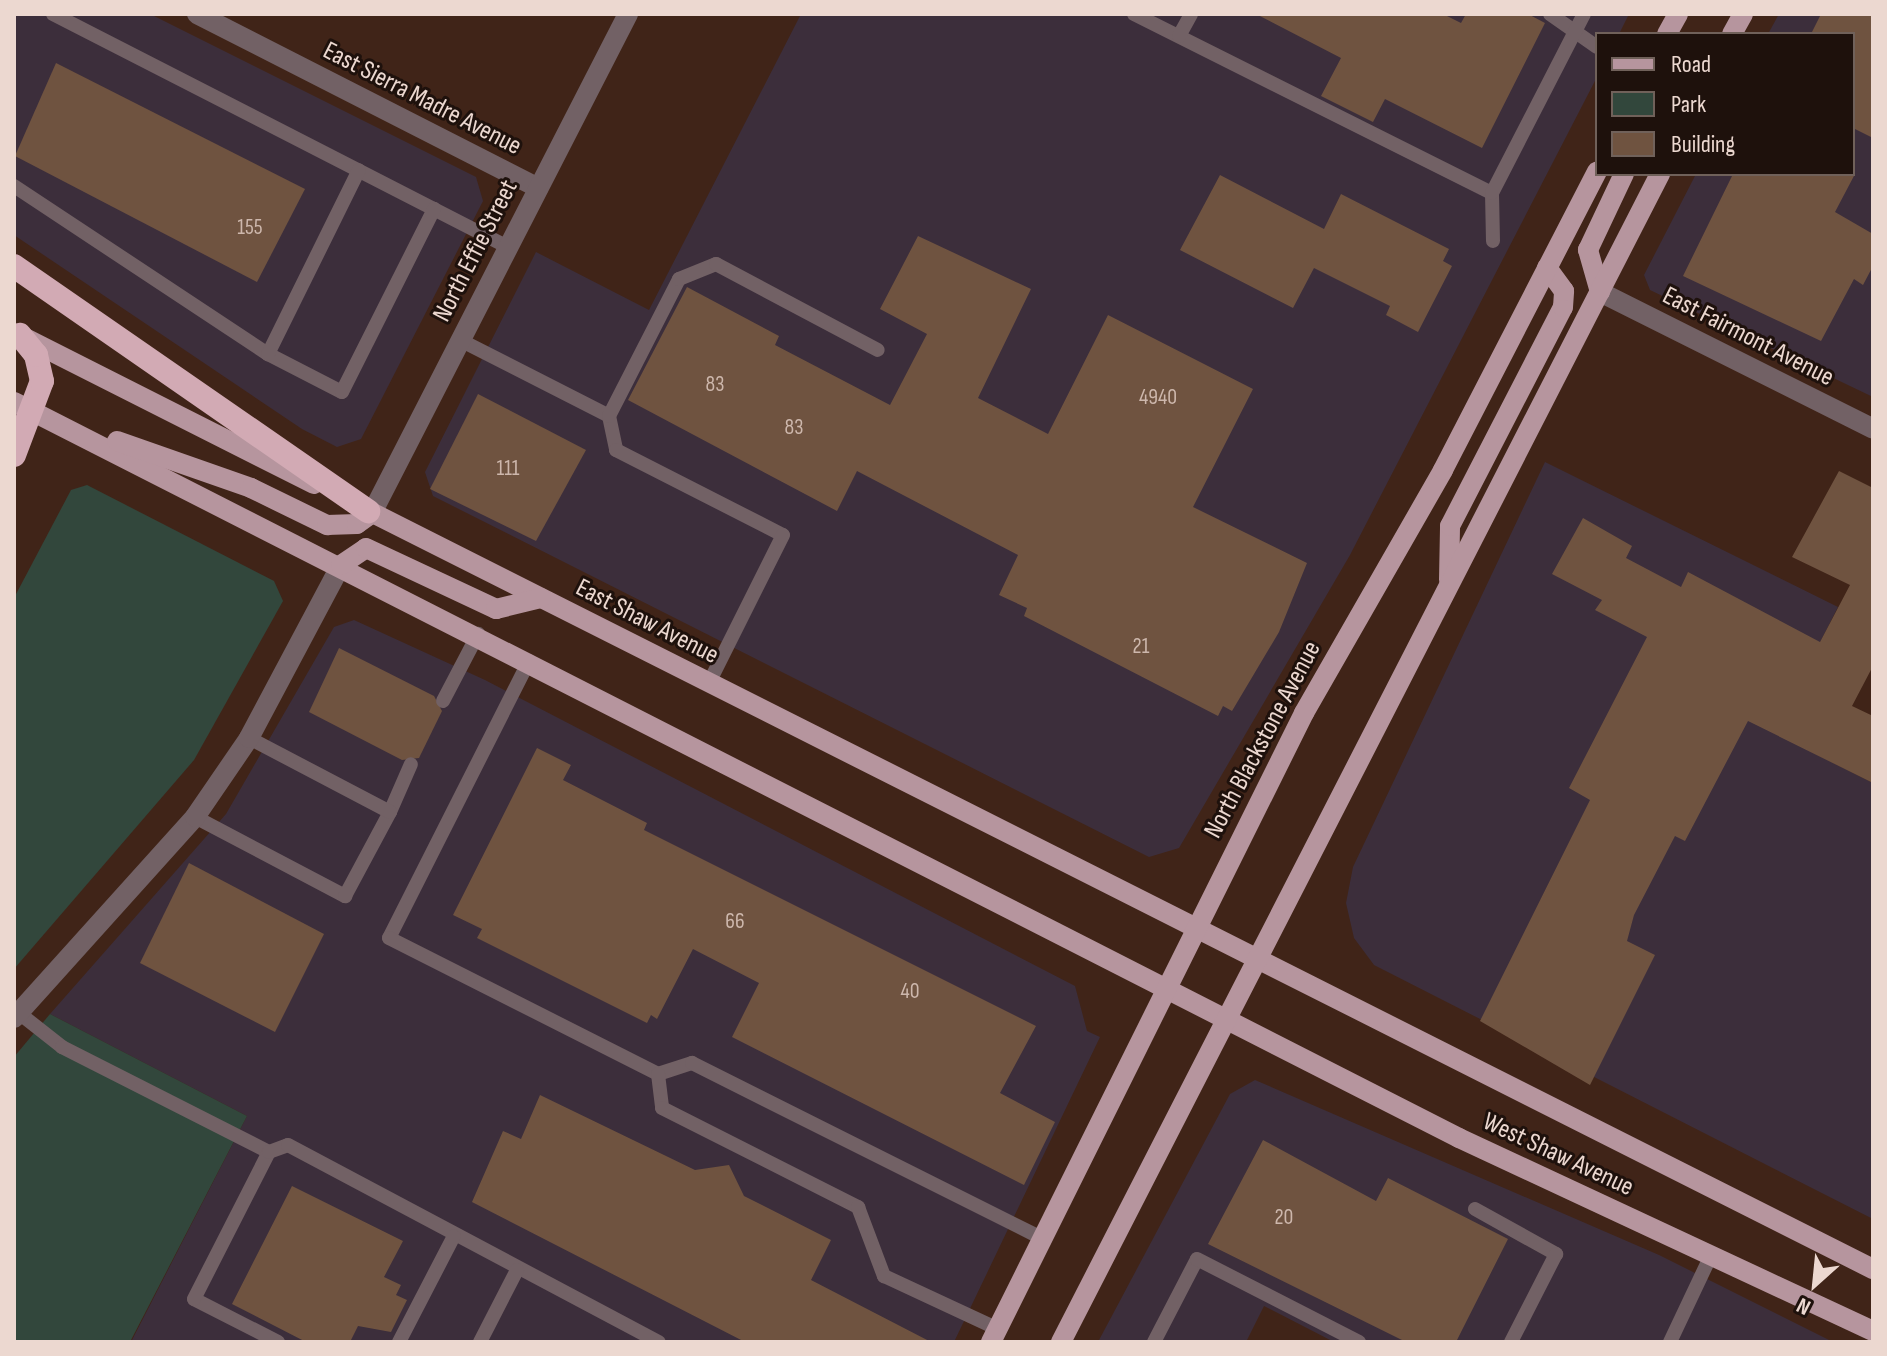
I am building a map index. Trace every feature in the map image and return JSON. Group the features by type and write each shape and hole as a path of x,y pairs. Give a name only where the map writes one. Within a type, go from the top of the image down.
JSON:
{"highway":[{"path":"14,266 370,512"},
{"path":"14,455 25,407 41,367 17,334"}],"main road":[{"path":"1668,32 1678,14"},
{"path":"1733,32 1743,14"},
{"name":"North Blackstone Avenue","path":"994,1335 1164,986 1595,175"},
{"path":"1600,292 1588,250 1623,176"},
{"path":"1061,1342 1659,176"},
{"path":"1449,584 1450,526 1563,307 1564,291 1547,268"},
{"name":"East Shaw Avenue","path":"17,334 1257,958"},
{"path":"25,407 251,488 327,525 360,523 370,512"},
{"path":"25,407 478,634 1226,1018"},
{"path":"341,565 366,548 496,609 541,598"},
{"name":"West Shaw Avenue","path":"1257,958 1873,1269"},
{"name":"West Shaw Avenue","path":"1226,1018 1520,1168 1712,1253 1865,1333"}],"street":[{"name":"North Effie Street","path":"370,512 628,14"},
{"name":"East Sierra Madre Avenue","path":"202,15 538,188"},
{"name":"East Fairmont Avenue","path":"1600,292 1873,429"},
{"path":"16,1016 195,817 249,738 341,565"}],"lane":[{"path":"53,14 508,247"},
{"path":"1134,14 1492,193"},
{"path":"1179,36 1191,14"},
{"path":"1550,14 1573,35 1595,46"},
{"path":"1493,241 1492,193 1584,14"},
{"path":"268,354 359,170"},
{"path":"14,186 268,354 342,392 434,209"},
{"path":"709,683 783,535 616,450 609,416 679,279 716,264 878,350"},
{"path":"460,340 609,416"},
{"path":"443,701 478,634"},
{"path":"529,661 389,938 658,1074 692,1063 1041,1238"},
{"path":"249,738 390,812"},
{"path":"195,817 345,896 390,812 411,764"},
{"path":"16,1016 62,1047 269,1152"},
{"path":"658,1074 662,1108 858,1207 884,1276 994,1335"},
{"path":"278,1342 194,1299 269,1152 288,1145 441,1222 454,1236 659,1342"},
{"path":"1475,1209 1556,1254 1511,1342"},
{"path":"399,1342 454,1236"},
{"path":"1670,1342 1712,1253"},
{"path":"1158,1340 1197,1259 1359,1342"},
{"path":"480,1342 517,1270"}],"shaded area":[{"path":"14,14 150,14 476,177 483,201 361,439 337,447 302,429 14,235"},
{"path":"801,14 1629,14 1620,32 1595,32 1595,81 1350,555 1179,848 1149,857 433,496 425,472 536,252 649,310"},
{"path":"1779,14 1873,14 1873,397 1650,290 1644,275 1695,176 1855,176 1855,32 1769,32"},
{"path":"1545,462 1838,607 1774,733 1873,783 1873,1219 1374,965 1354,938 1346,903 1353,867"},
{"path":"354,620 485,680 1075,986 1087,1031 1100,1037 954,1342 131,1342 247,1116 50,1014 226,814 334,627"},
{"path":"1255,1080 1659,1255 1833,1342 1334,1342 1264,1306 1246,1342 1098,1342 1230,1094"}],"green space":[{"path":"87,485 274,581 283,601 194,760 14,969 14,598 71,490"},
{"path":"50,1014 247,1116 130,1342 14,1342 14,1057"}],"building":[{"path":"1256,14 1443,14 1461,23 1466,14 1528,14 1545,23 1482,148 1385,99 1373,122 1321,96 1341,58"},
{"path":"1821,14 1873,14 1873,138 1855,129 1855,32 1812,32"},
{"path":"56,63 305,189 257,282 15,156"},
{"path":"1220,175 1324,229 1341,194 1449,249 1443,261 1452,266 1418,332 1386,315 1390,306 1314,268 1293,308 1180,250"},
{"path":"1732,176 1854,176 1835,212 1873,234 1873,266 1863,285 1854,279 1821,341 1683,276"},
{"path":"918,236 1031,289 978,398 1048,434 1108,315 1253,389 1193,507 1307,563 1279,632 1232,711 1223,706 1218,716 1024,616 1027,608 999,595 1018,555 857,471 837,511 628,400 687,287 779,336 775,345 890,405 927,334 880,309"},
{"path":"478,394 586,450 536,541 430,489"},
{"path":"1839,471 1873,488 1873,666 1852,706 1873,716 1873,783 1748,721 1685,841 1675,836 1634,915 1627,941 1655,955 1590,1085 1480,1021 1590,800 1569,788 1647,637 1595,610 1602,600 1552,574 1583,518 1632,546 1626,558 1681,587 1688,572 1820,642 1850,585 1792,557"},
{"path":"339,648 434,696 442,711 419,758 402,760 309,712"},
{"path":"537,748 571,765 563,780 647,823 644,830 1036,1026 1000,1093 1055,1122 1024,1185 732,1037 759,983 693,949 657,1019 651,1015 647,1023 477,938 482,929 453,915"},
{"path":"189,863 324,934 275,1032 140,963"},
{"path":"540,1095 695,1170 729,1165 744,1196 831,1240 811,1280 931,1342 745,1342 472,1202 503,1131 521,1139"},
{"path":"1263,1140 1376,1201 1388,1178 1508,1239 1456,1342 1406,1342 1208,1244"},
{"path":"292,1186 403,1241 384,1277 401,1285 396,1295 407,1300 391,1332 358,1326 350,1342 306,1342 232,1304"}]}
